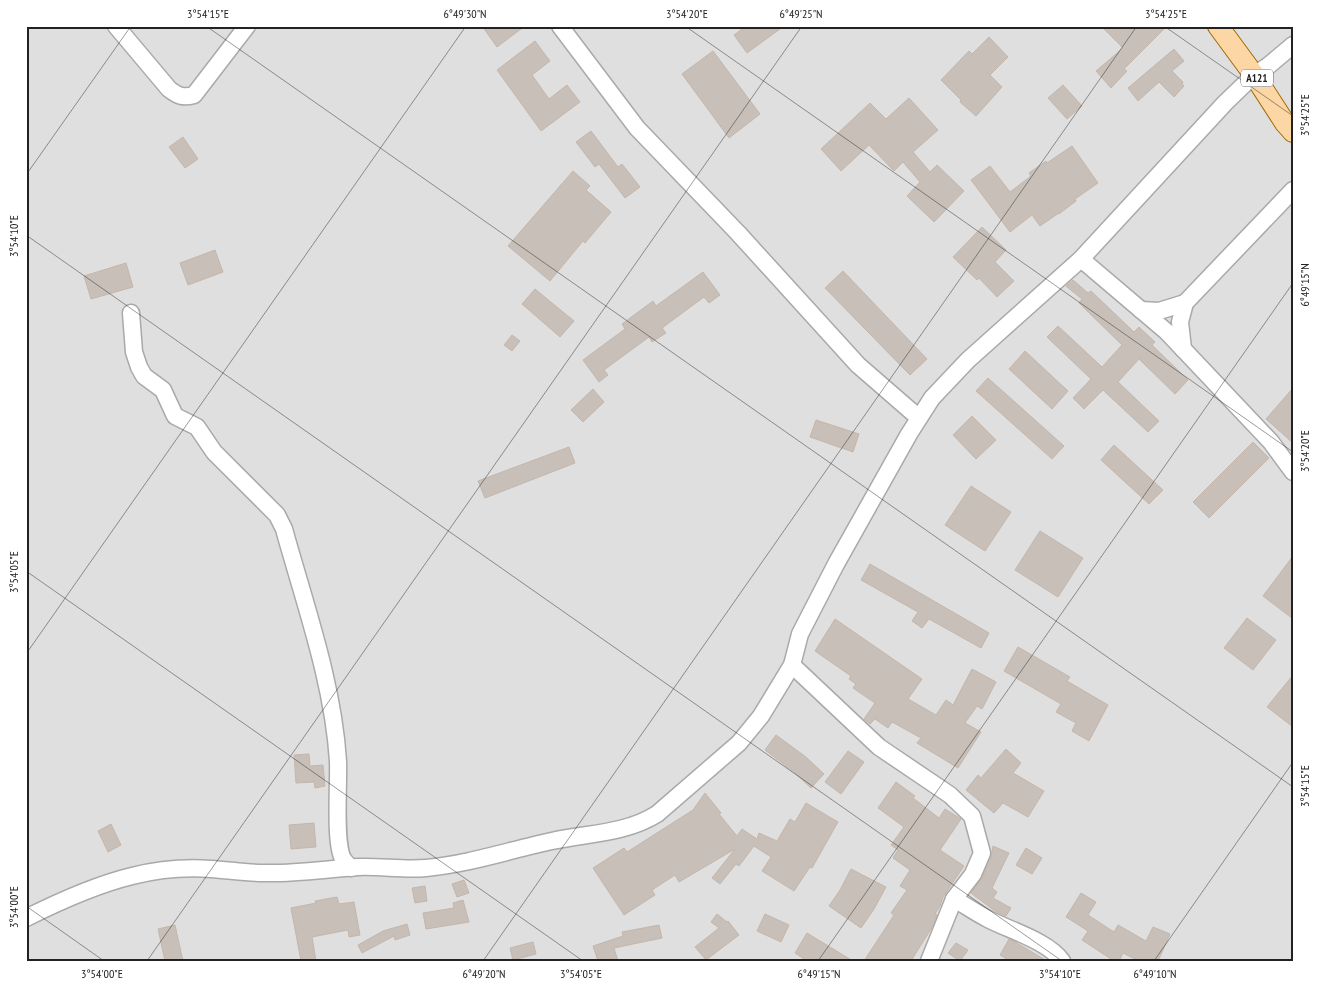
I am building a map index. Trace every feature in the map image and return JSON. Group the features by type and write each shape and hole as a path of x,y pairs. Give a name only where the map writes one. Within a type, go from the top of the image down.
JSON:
{"main road":[{"name":"A121","path":"1218,26 1293,132"}],"street":[{"path":"116,26 168,89 179,96 186,97 194,95 247,26"},
{"path":"560,26 637,128 738,234 858,365 919,418"},
{"path":"26,918 77,894 132,876 155,872 209,869 264,874 351,868 404,869 458,863 567,838 617,831 642,823 664,809 739,743 761,716 792,665 800,634 836,564 932,398 958,370 1081,259 1218,110 1254,75 1268,66 1293,44"},
{"path":"1141,310 1159,311 1185,302 1293,190"},
{"path":"1081,259 1167,332 1272,442 1293,472"},
{"path":"1183,349 1180,322 1185,302"},
{"path":"131,313 134,352 144,376 162,390 175,416 197,427 214,452 277,515 284,529 320,656 334,718 338,762 340,848 344,860 351,868"},
{"path":"792,665 879,747 950,795 972,816 982,853 973,874 954,898 929,961"},
{"path":"954,898 987,919 1023,934 1058,954 1062,961"}],"shaded area":[{"path":"26,26 1293,26 1293,961 26,961"}],"building":[{"path":"482,26 525,26 497,47"},
{"path":"746,26 784,26 747,53 734,35"},
{"path":"1101,26 1167,26 1124,69 1127,71 1111,88 1096,71 1123,48"},
{"path":"989,37 1008,57 990,75 1002,87 976,116 960,102 961,100 941,80 969,51 972,54"},
{"path":"535,41 550,61 532,75 549,99 567,85 580,102 541,131 497,70"},
{"path":"1174,49 1184,61 1172,71 1183,82 1184,86 1174,97 1159,82 1138,101 1128,88"},
{"path":"713,51 760,114 729,138 682,74"},
{"path":"1063,85 1082,106 1067,119 1048,98"},
{"path":"909,98 938,130 913,152 930,172 937,165 964,191 934,222 907,196 920,182 903,162 894,171 869,145 841,171 821,149 870,103 886,119"},
{"path":"591,131 618,167 622,164 640,187 625,198 599,164 595,167 576,142"},
{"path":"183,137 198,159 185,168 169,147"},
{"path":"1072,146 1098,183 1075,199 1076,201 1059,214 1040,226 1032,215 1010,232 971,180 990,166 1010,192 1031,176 1029,173"},
{"path":"573,171 590,186 586,190 611,212 585,243 583,241 550,281 508,246"},
{"path":"982,227 1006,250 995,262 1014,281 997,297 979,278 977,280 953,257"},
{"path":"215,250 223,272 188,285 180,263"},
{"path":"126,263 133,287 91,299 84,276"},
{"path":"843,271 927,359 910,375 825,288"},
{"path":"703,272 720,295 709,303 704,297 662,328 666,333 652,342 649,337 604,370 608,375 599,382 583,360 625,329 622,324 653,301 656,306"},
{"path":"1073,280 1088,293 1091,291 1134,332 1139,327 1155,342 1152,345 1188,380 1175,394 1139,359 1118,382 1159,421 1148,432 1103,390 1084,409 1073,398 1091,379 1047,337 1058,326 1102,367 1122,345 1079,303 1082,299 1066,286"},
{"path":"535,289 574,321 560,337 522,304"},
{"path":"512,335 520,341 512,351 504,345"},
{"path":"1025,351 1068,391 1052,409 1009,369"},
{"path":"988,378 1064,446 1052,459 976,391"},
{"path":"1293,388 1293,443 1266,419"},
{"path":"593,389 604,402 583,422 571,410"},
{"path":"972,416 996,440 976,459 953,435"},
{"path":"816,420 859,434 853,452 810,437"},
{"path":"1253,442 1269,458 1209,518 1193,502"},
{"path":"1114,445 1163,490 1149,504 1101,460"},
{"path":"569,447 575,463 485,498 478,481"},
{"path":"971,486 1011,512 985,551 945,525"},
{"path":"1040,531 1083,558 1058,597 1015,570"},
{"path":"1293,556 1293,619 1263,596"},
{"path":"870,564 989,633 981,648 929,619 922,628 912,621 918,612 861,580"},
{"path":"1247,618 1276,640 1253,670 1224,648"},
{"path":"835,619 922,679 908,699 936,715 946,700 953,705 972,669 996,682 982,709 977,706 965,723 981,732 958,768 917,743 921,738 892,722 888,728 875,719 870,724 864,719 875,703 853,688 856,684 849,679 851,676 815,651"},
{"path":"1018,647 1070,677 1067,681 1108,705 1089,741 1072,731 1076,723 1056,712 1061,704 1004,671"},
{"path":"1293,675 1293,727 1267,707"},
{"path":"776,735 806,757 824,774 811,788 765,750"},
{"path":"1006,749 1021,763 1013,773 1044,791 1028,817 1003,803 994,813 966,790 978,775 981,778"},
{"path":"848,751 864,762 841,794 825,782"},
{"path":"309,754 310,766 323,765 325,786 315,788 314,782 296,783 294,755"},
{"path":"896,782 939,818 945,809 961,819 940,850 964,866 943,897 935,914 937,915 931,929 911,961 864,961 894,915 891,913 907,890 900,886 910,870 893,858 898,850 891,845 904,827 878,808"},
{"path":"705,793 737,836 742,829 757,839 759,833 777,841 790,819 795,822 806,803 838,822 812,868 810,867 794,891 762,871 771,857 754,846 739,866 736,864 720,884 712,878 735,849 679,882 675,875 652,890 655,895 624,915 593,868 624,848 627,852 693,810"},
{"path":"314,823 316,847 291,849 289,825"},
{"path":"111,824 121,845 108,852 98,831"},
{"path":"993,846 1009,853 992,888 997,892 993,898 1011,908 1006,916 995,911 971,893 982,878 991,857"},
{"path":"1026,848 1042,858 1032,874 1016,865"},
{"path":"851,869 886,887 861,928 829,906"},
{"path":"464,880 469,893 457,897 452,884"},
{"path":"425,886 427,901 415,903 412,888"},
{"path":"1081,893 1096,902 1088,915 1114,932 1118,925 1146,941 1153,927 1170,934 1158,961 1139,961 1123,953 1119,961 1114,961 1082,940 1088,931 1066,917"},
{"path":"337,897 339,904 354,902 360,935 349,937 348,930 312,937 316,961 301,961 291,908"},
{"path":"463,900 469,922 426,929 423,913 454,908 453,903"},
{"path":"717,914 728,921 739,935 706,960 695,947 719,928 711,922"},
{"path":"765,914 789,925 781,942 757,931"},
{"path":"407,924 410,935 395,940 394,936 362,953 358,945 383,931"},
{"path":"175,925 183,961 165,961 158,929"},
{"path":"659,925 662,938 614,948 618,961 598,961 593,946 623,936 622,932"},
{"path":"807,933 853,961 807,961 795,953"},
{"path":"1009,939 1047,961 1010,961 1000,955"},
{"path":"533,942 536,954 513,960 510,948"},
{"path":"956,943 968,950 960,961 948,953"}]}
